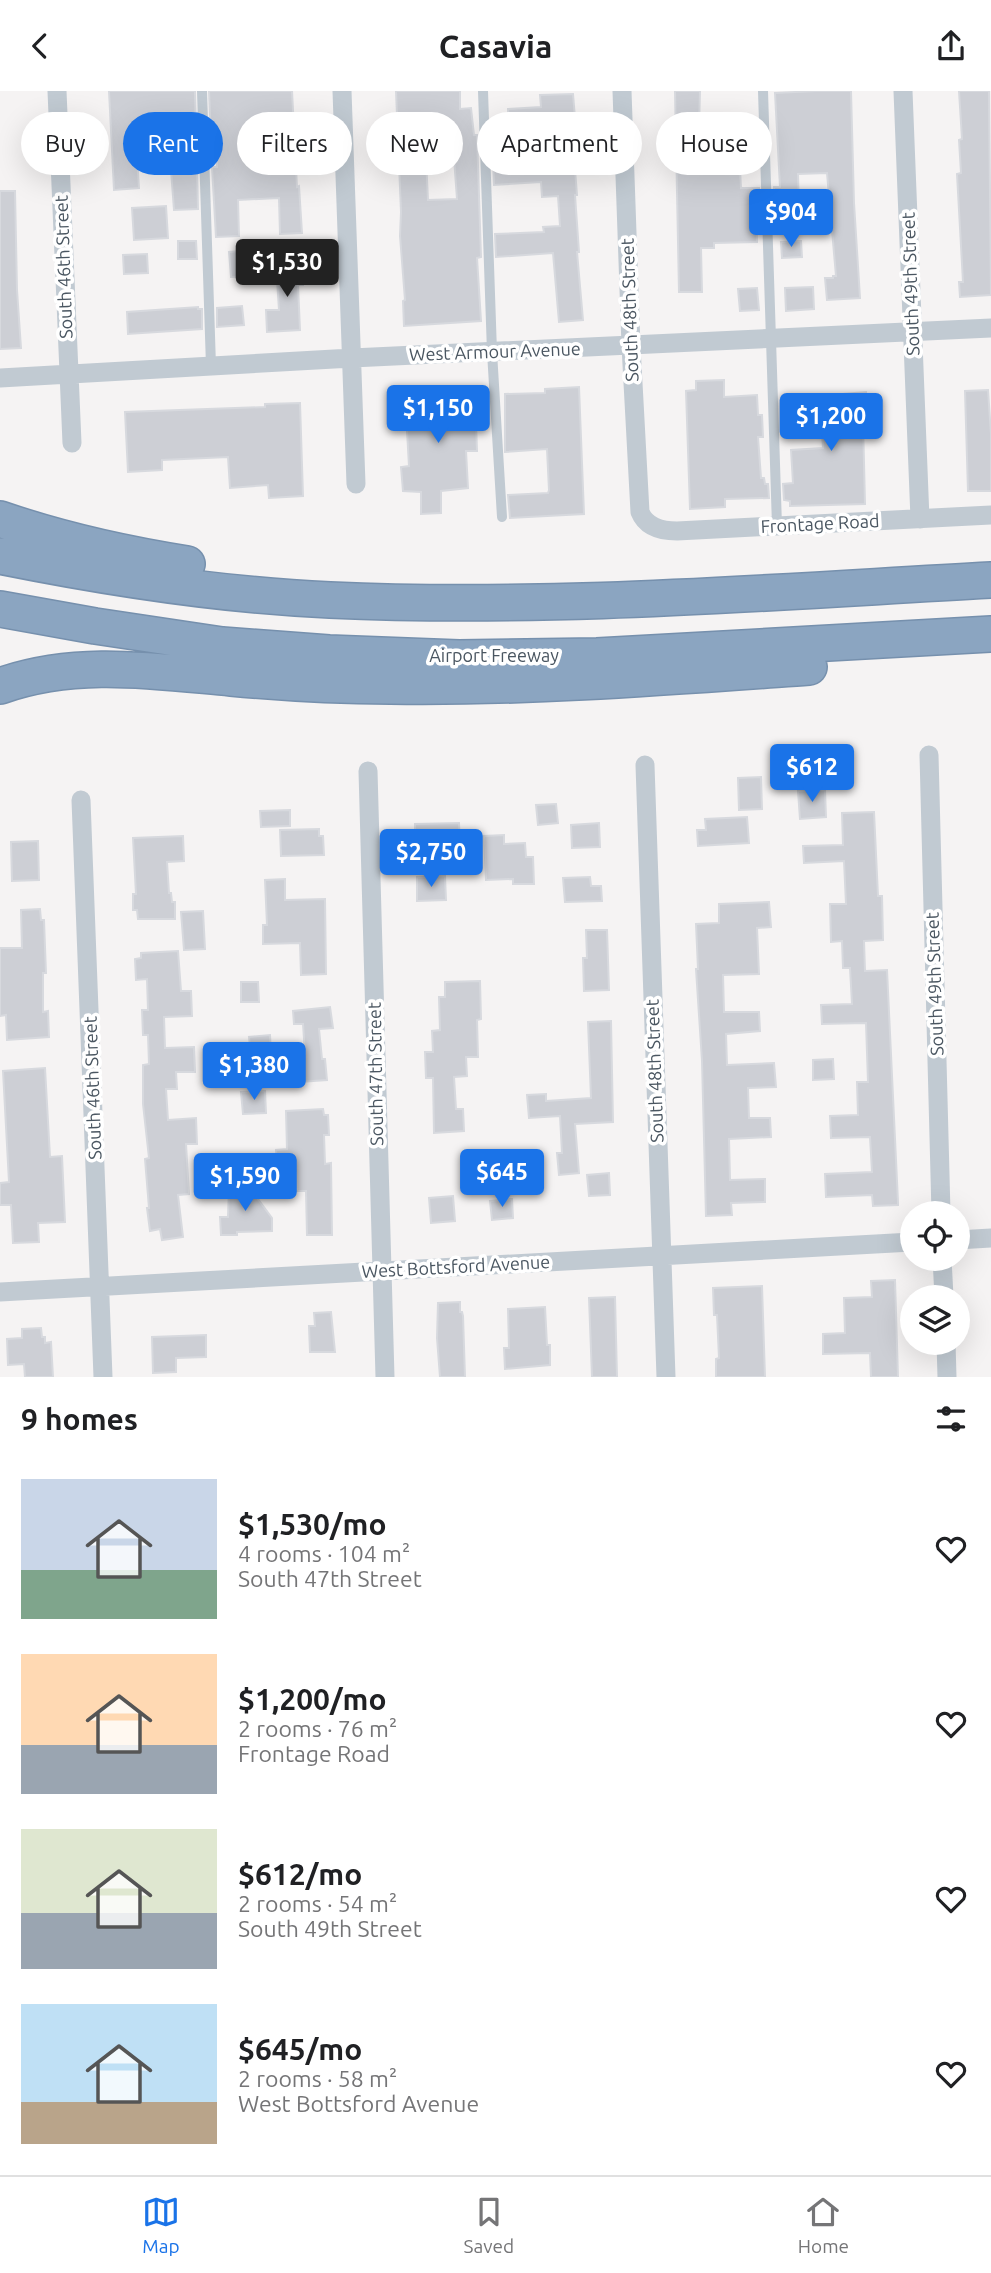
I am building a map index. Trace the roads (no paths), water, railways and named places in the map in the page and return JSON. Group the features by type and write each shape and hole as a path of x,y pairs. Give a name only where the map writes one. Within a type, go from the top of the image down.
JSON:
{"highway":[{"path":"0,519 122,552 208,568 319,579 461,584 516,603"},
{"path":"0,556 151,583 328,600 438,604 794,592 991,580"},
{"name":"Airport Freeway","path":"0,609 222,645 329,653 459,658 597,656 991,634"},
{"path":"0,686 54,673 113,667 289,683 391,686 614,681 927,658 952,636"}],"street":[{"name":"South 46th Street","path":"57,91 72,443"},
{"path":"341,91 356,484"},
{"name":"South 48th Street","path":"622,91 639,512 650,525"},
{"name":"South 49th Street","path":"903,91 920,519"},
{"name":"West Armour Avenue","path":"0,378 352,358 991,328"},
{"name":"Frontage Road","path":"650,525 672,531 991,515"},
{"name":"South 49th Street","path":"929,755 941,1201"},
{"name":"South 48th Street","path":"645,765 666,1377"},
{"name":"South 47th Street","path":"368,771 385,1377"},
{"name":"South 46th Street","path":"81,800 103,1377"},
{"path":"970,1239 991,1238"},
{"name":"West Bottsford Avenue","path":"0,1292 900,1243"},
{"path":"946,1355 947,1377"}],"lane":[{"path":"202,91 211,366"},
{"path":"482,91 492,352 502,517"},
{"path":"763,91 777,526"}]}
